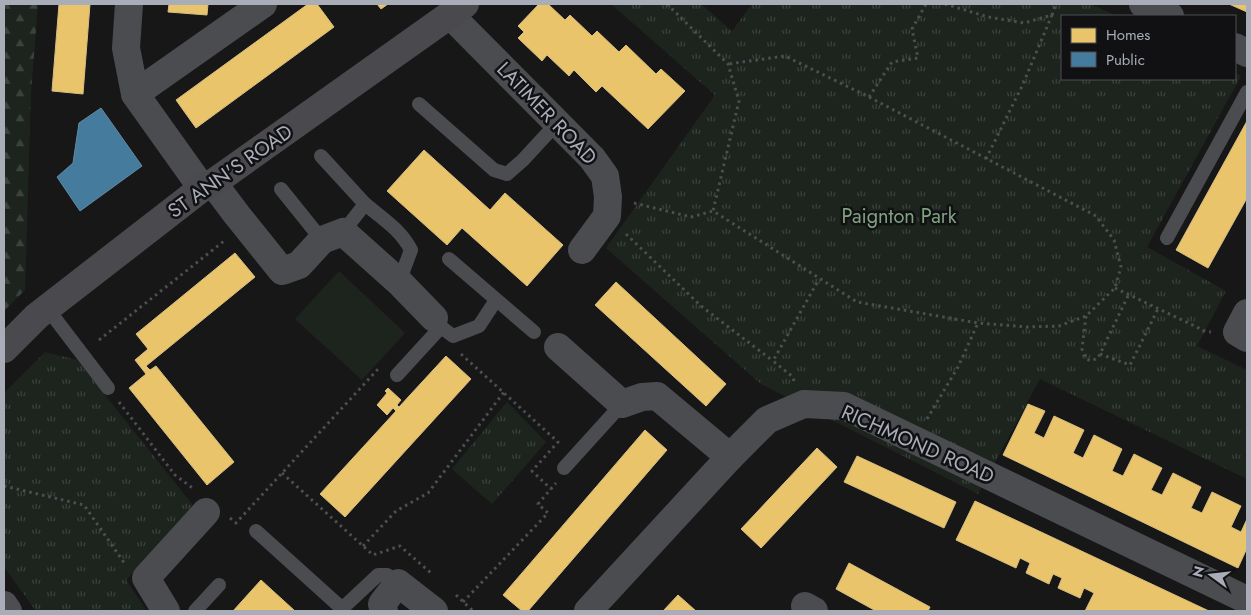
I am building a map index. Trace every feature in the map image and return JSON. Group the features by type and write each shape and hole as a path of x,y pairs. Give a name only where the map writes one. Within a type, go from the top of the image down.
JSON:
{"highway":[{"path":"4,605 8,611"}],"main road":[{"name":"ST ANN'S ROAD","path":"4,349 47,308 208,186 457,9"}],"street":[{"path":"129,4 126,48 135,94 208,186 244,225 282,271 299,264 332,236 399,282 437,322"},
{"path":"135,94 263,4"},
{"path":"1143,4 1168,15"},
{"name":"LATIMER ROAD","path":"457,9 592,158 605,176 608,206"},
{"path":"582,250 608,206"},
{"path":"558,347 622,404 642,397 657,396 730,457"},
{"name":"RICHMOND ROAD","path":"588,611 730,457 767,420 804,404 844,406 1247,600"},
{"path":"166,611 146,578 210,506"},
{"path":"384,611 382,604 398,583 442,601"}],"lane":[{"path":"1167,238 1247,92"},
{"path":"419,104 494,170 507,174 523,160 558,122"},
{"path":"321,156 365,204 406,240 411,250 399,282"},
{"path":"281,189 332,236 365,204"},
{"path":"448,259 534,332"},
{"path":"391,376 437,322 454,336 479,326 496,300"},
{"path":"47,308 108,388"},
{"path":"564,468 622,404"},
{"path":"256,531 341,606 346,604 378,575 387,575 398,583"},
{"path":"195,611 219,585"}],"path":[{"path":"667,4 728,64 739,101 713,211"},
{"path":"869,97 892,62 918,58 912,30 926,4"},
{"path":"945,4 988,17 1024,23 1052,14"},
{"path":"986,159 1023,84 1056,4"},
{"path":"608,206 691,217 713,211 857,302 978,323 1027,327 1059,326 1086,316 1115,288 1121,267 1114,240 1096,216 869,97 786,56 728,64"},
{"path":"608,206 701,306 793,377 804,404"},
{"path":"100,340 244,225"},
{"path":"773,361 819,279"},
{"path":"1115,288 1205,332 1244,328"},
{"path":"1086,316 1082,349 1086,359 1091,361 1098,358 1128,296"},
{"path":"1100,354 1130,365 1158,309"},
{"path":"916,440 958,367 978,323"},
{"path":"458,350 558,442 532,471 551,488"},
{"path":"108,388 175,475 210,506 236,523 384,362"},
{"path":"377,370 391,376"},
{"path":"363,546 396,511 428,493 504,392"},
{"path":"464,602 548,513 538,504 557,482 564,468"},
{"path":"282,473 373,555 400,546 436,577"},
{"path":"4,486 84,505 125,565 146,578"},
{"path":"442,601 464,602 473,611"}],"green space":[{"path":"4,4 38,4 31,93 25,290 4,311"},
{"name":"Paignton Park","path":"611,4 701,4 732,31 752,4 1091,4 1115,15 1061,15 1061,80 1236,80 1236,74 1241,76 1147,247 1226,291 1197,346 1247,370 1247,479 1040,379 978,494 761,384 606,248 715,95"},
{"path":"339,271 405,333 362,380 295,319"},
{"path":"45,352 77,360 196,509 126,580 147,611 36,611 4,567 4,393"},
{"path":"507,402 546,442 492,504 452,469"}],"building: Homes":[{"path":"59,4 90,4 83,94 52,91"},
{"path":"169,4 208,4 207,15 168,12"},
{"path":"308,4 317,4 334,27 196,128 176,100"},
{"path":"377,4 388,4 381,9"},
{"path":"539,4 548,4 565,20 570,15 592,36 597,31 619,52 626,45 656,74 661,69 685,91 648,129 602,86 596,92 574,70 569,76 547,55 542,61 518,38 524,32 518,26"},
{"path":"1229,4 1247,4 1247,12"},
{"path":"1247,121 1247,198 1208,268 1176,250"},
{"path":"424,150 490,210 505,193 563,245 527,286 462,228 447,245 387,191"},
{"path":"235,253 255,277 146,366 150,370 156,366 234,462 207,485 129,388 146,374 135,360 148,349 136,334"},
{"path":"616,282 726,384 706,406 595,305"},
{"path":"446,356 471,379 345,517 320,494 396,411 393,408 387,415 377,405 387,393 385,391 388,388 401,400 397,405 399,407"},
{"path":"1028,404 1045,411 1034,433 1044,438 1054,416 1084,430 1073,453 1083,458 1094,435 1122,449 1112,471 1123,476 1134,454 1162,468 1151,490 1162,495 1173,473 1201,487 1191,508 1202,513 1212,492 1241,506 1231,527 1241,532 1247,519 1247,548 1238,568 1003,455"},
{"path":"645,430 667,450 528,611 522,611 503,595"},
{"path":"817,448 837,467 761,548 741,529"},
{"path":"857,456 956,502 944,528 844,482"},
{"path":"975,501 1209,611 1085,611 1094,593 1084,588 1080,598 1058,588 1062,578 1053,574 1049,584 1026,573 1030,563 1020,558 1016,568 956,540"},
{"path":"849,563 930,607 928,611 876,611 836,589"},
{"path":"261,580 295,611 233,611"},
{"path":"678,595 696,611 663,611"}],"building: Public":[{"path":"101,108 142,166 80,211 57,177 73,163 79,123"}]}
